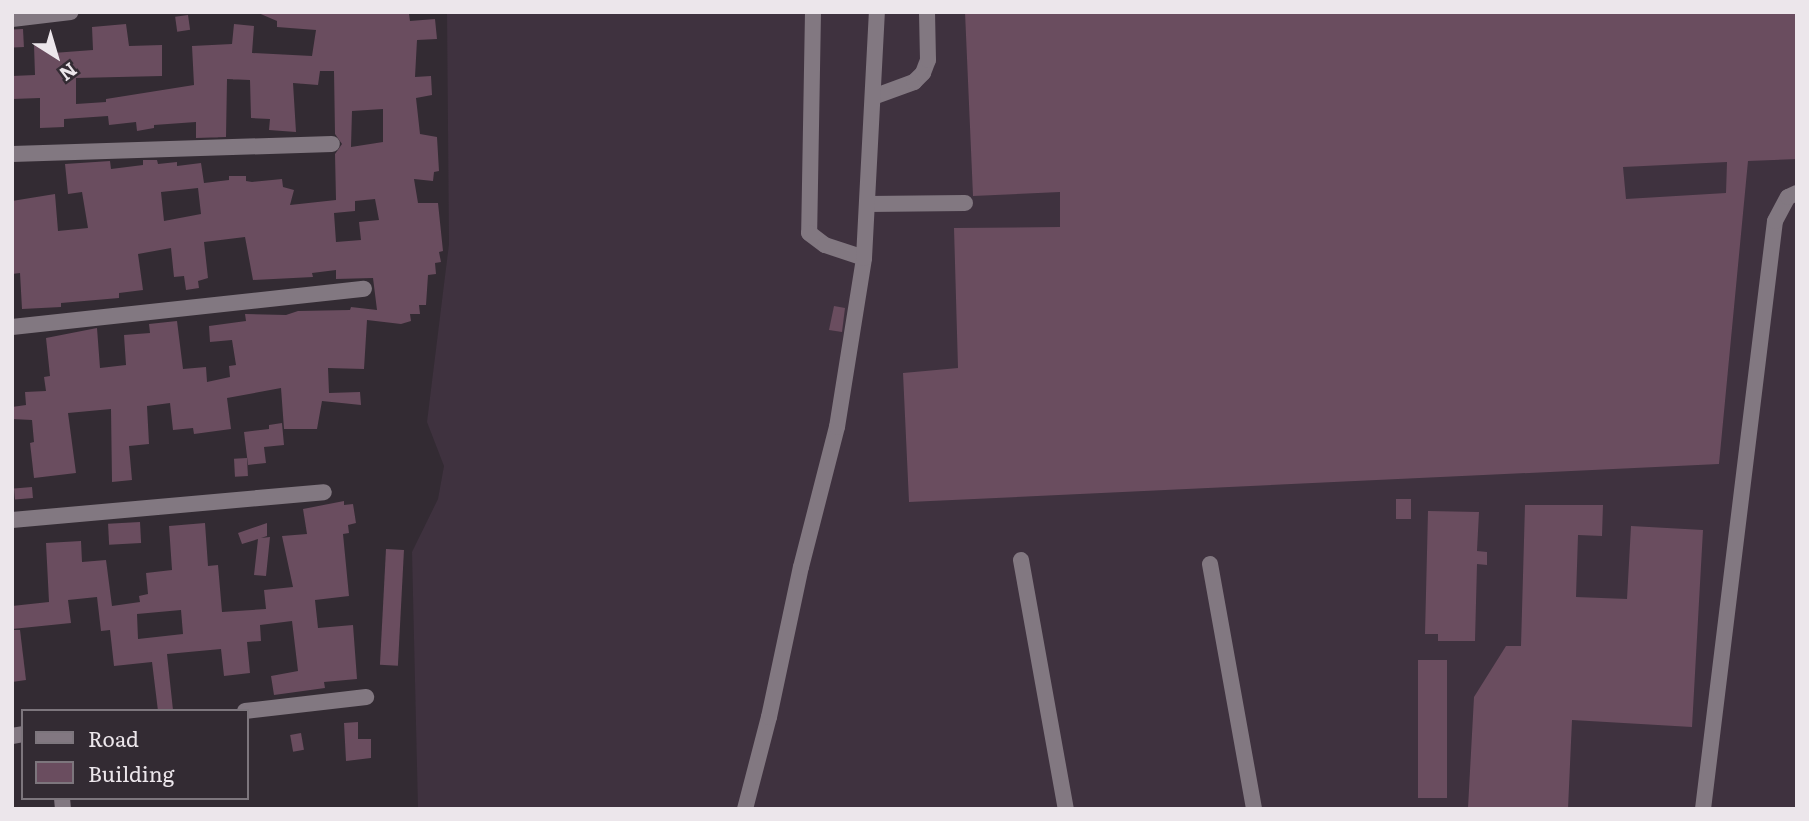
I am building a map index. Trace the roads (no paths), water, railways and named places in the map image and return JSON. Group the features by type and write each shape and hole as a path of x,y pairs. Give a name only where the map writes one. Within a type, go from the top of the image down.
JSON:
{"street":[{"path":"12,19 71,12"},
{"path":"813,12 809,233 825,245 864,258"},
{"path":"746,809 801,567 837,427 864,258 877,12"},
{"path":"873,97 914,82 923,73 928,61 927,12"},
{"path":"12,154 332,144"},
{"path":"1703,809 1775,221 1788,197 1797,193"},
{"path":"868,204 965,203"},
{"path":"12,327 363,289"},
{"path":"12,520 324,492"},
{"path":"1021,560 1066,809"},
{"path":"1210,564 1254,809"},
{"path":"248,711 366,697"}]}
